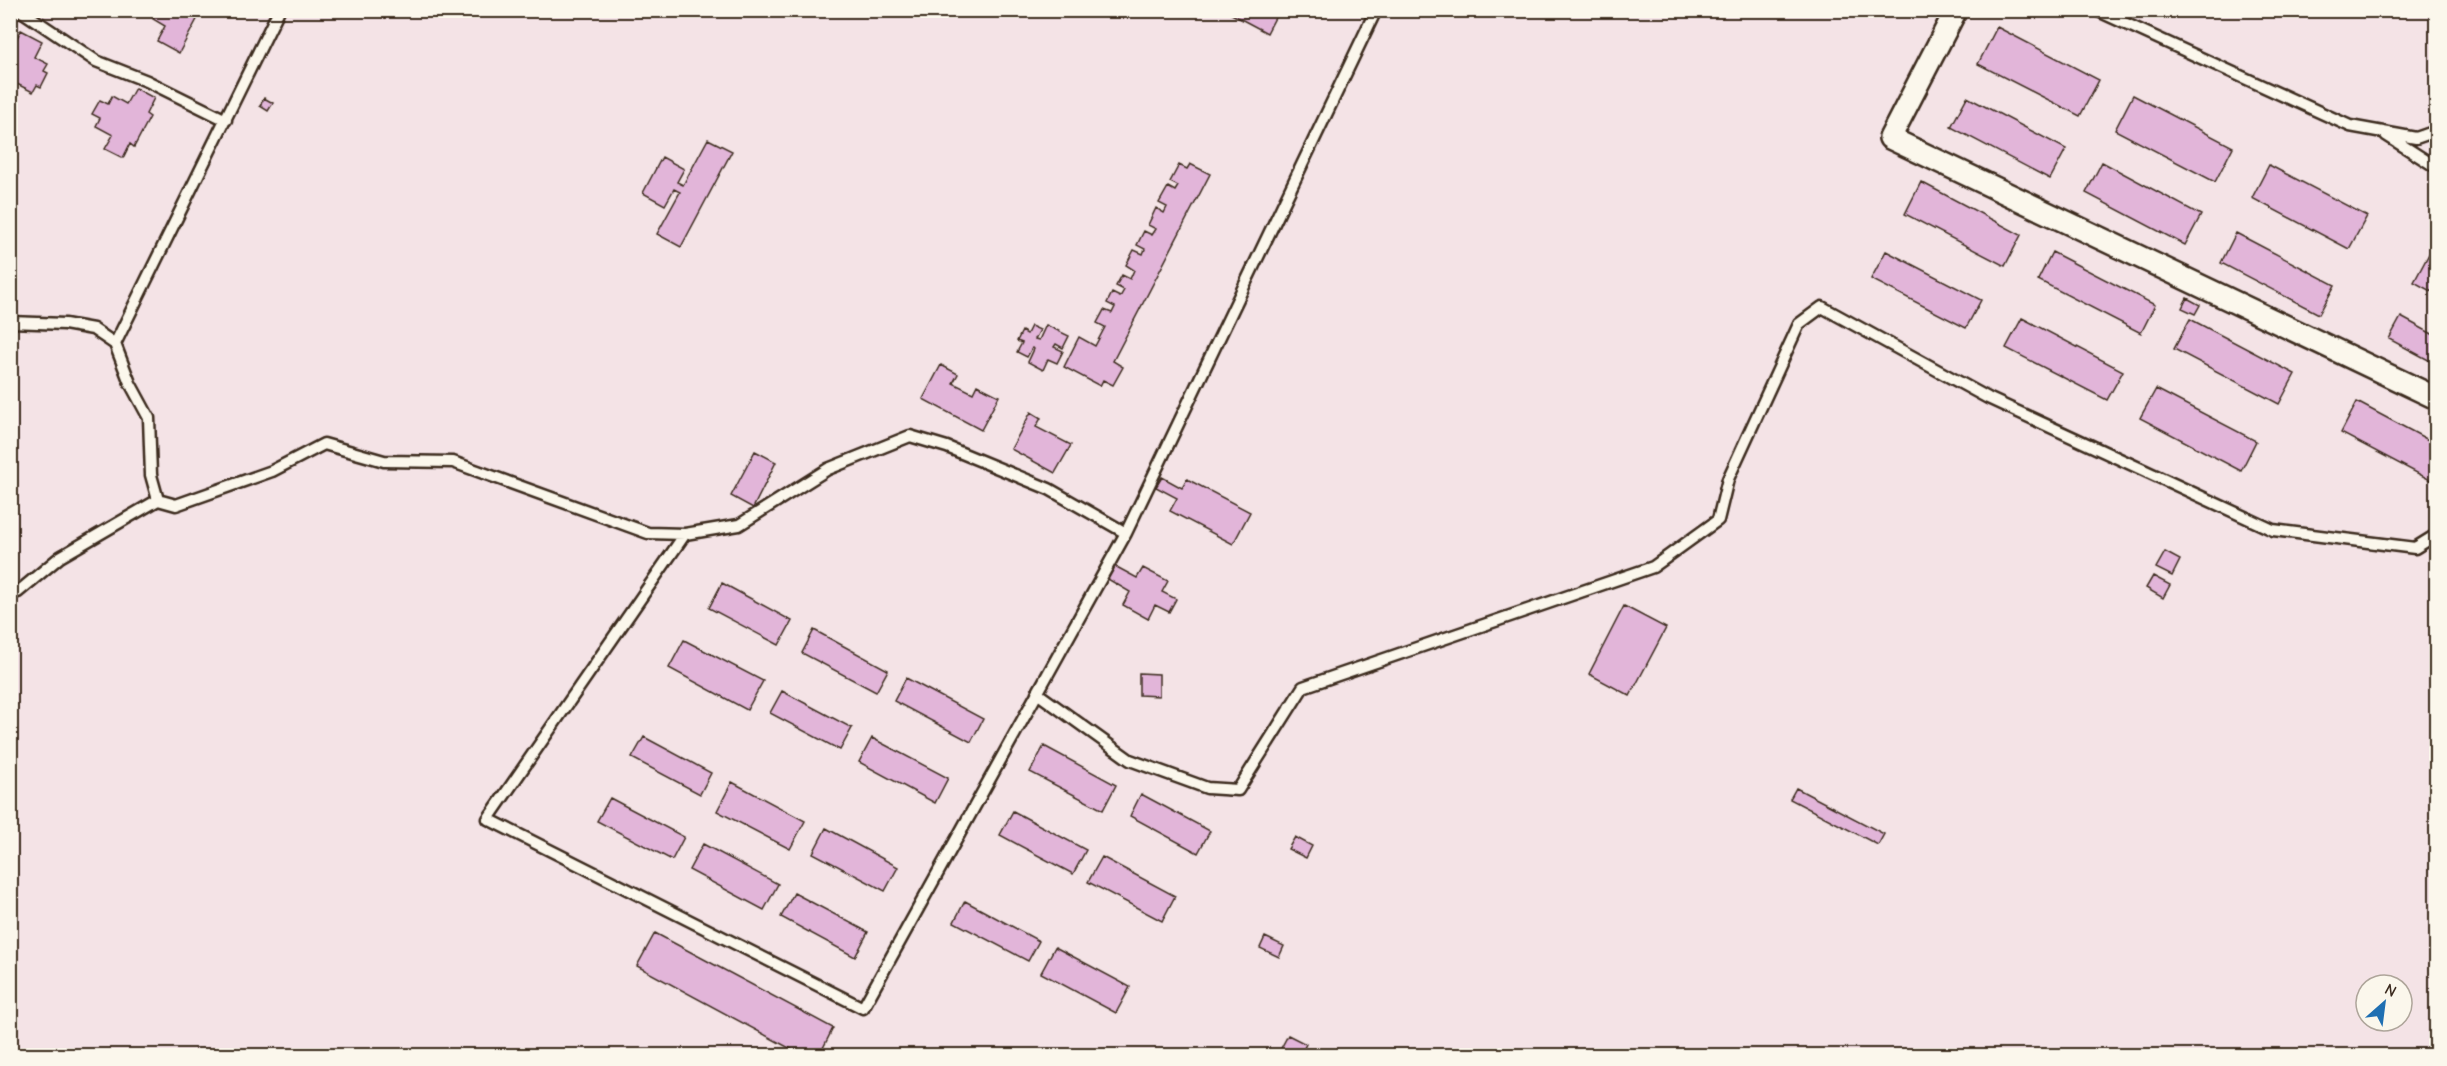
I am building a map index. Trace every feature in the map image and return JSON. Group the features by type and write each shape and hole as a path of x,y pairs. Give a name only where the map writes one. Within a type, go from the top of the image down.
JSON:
{"street":[{"path":"1956,10 1890,138 2436,398"}],"lane":[{"path":"20,10 96,61 147,81 226,120"},
{"path":"115,344 279,10"},
{"path":"685,534 488,819 863,1008 1126,533 1376,10"},
{"path":"2096,10 2350,126 2416,138 2436,131"},
{"path":"2379,132 2436,167"},
{"path":"1037,693 1130,760 1207,788 1238,790 1303,687 1653,567 1718,520 1728,479 1798,324 1822,307 1988,398 2273,531 2415,548 2436,535"},
{"path":"10,322 65,324 93,329 115,344 130,382 149,418 151,476 158,500"},
{"path":"10,594 18,592 60,557 158,500 176,505 272,471 324,444 356,455 384,461 453,462 648,533 685,534 739,525 828,469 910,436 947,447 1049,489 1126,533"}],"building":[{"path":"156,10 202,10 179,53 157,41 165,26 153,19"},
{"path":"1224,10 1279,10 1267,33"},
{"path":"1997,27 2099,80 2080,116 1978,64"},
{"path":"21,30 42,41 34,57 48,64 44,71 48,73 41,87 37,85 33,92 17,84 10,97 10,46 13,46"},
{"path":"135,88 154,98 146,114 150,117 134,147 130,144 123,158 105,149 113,135 96,126 100,118 92,114 100,100 108,104 112,96 126,104"},
{"path":"2133,95 2233,147 2215,182 2115,130"},
{"path":"1967,97 2066,149 2050,179 1951,127"},
{"path":"264,98 273,103 268,111 260,106"},
{"path":"708,139 732,151 681,247 657,234 680,192 674,189 665,205 643,193 662,157 684,169 677,182 683,185"},
{"path":"2102,162 2201,215 2185,245 2086,193"},
{"path":"1190,164 1210,174 1113,361 1123,367 1113,385 1103,380 1100,386 1064,367 1079,337 1095,346 1105,327 1097,323 1104,310 1112,313 1115,307 1107,303 1112,293 1120,297 1124,290 1116,286 1122,275 1130,279 1134,270 1126,265 1134,250 1143,254 1145,249 1137,245 1144,231 1152,235 1156,229 1148,225 1156,208 1164,213 1167,207 1159,203 1168,187 1175,191 1178,186 1170,182 1179,165 1187,169"},
{"path":"2269,165 2367,216 2349,249 2252,198"},
{"path":"1921,182 2021,235 2005,266 1905,214"},
{"path":"2236,233 2335,285 2319,314 2221,263"},
{"path":"1886,251 1981,300 1966,328 1871,279"},
{"path":"2052,252 2155,305 2141,333 2038,280"},
{"path":"2430,252 2436,255 2436,294 2414,282"},
{"path":"2187,298 2200,305 2195,314 2182,308"},
{"path":"2401,317 2436,336 2436,364 2389,339"},
{"path":"2022,318 2123,371 2107,400 2006,348"},
{"path":"2190,319 2295,374 2279,404 2174,349"},
{"path":"1046,325 1069,336 1063,348 1056,344 1054,347 1063,351 1057,363 1048,359 1043,370 1028,362 1034,349 1032,348 1027,357 1017,352 1022,343 1017,341 1022,331 1027,334 1031,326 1040,330 1035,339 1039,340"},
{"path":"941,365 958,374 953,383 973,393 977,385 999,396 981,430 923,399"},
{"path":"2156,389 2256,441 2241,471 2140,418"},
{"path":"2357,402 2436,444 2436,483 2341,433"},
{"path":"1031,412 1041,418 1036,427 1071,445 1055,473 1011,449"},
{"path":"755,451 776,462 753,508 731,496"},
{"path":"1162,477 1182,488 1187,479 1250,512 1233,544 1170,511 1177,498 1156,487"},
{"path":"2165,552 2180,560 2172,576 2156,568"},
{"path":"1113,565 1137,578 1143,568 1168,581 1162,592 1176,599 1169,612 1155,605 1148,619 1123,605 1130,592 1106,578"},
{"path":"2153,576 2170,585 2163,598 2146,588"},
{"path":"722,583 792,621 779,645 709,608"},
{"path":"1624,606 1666,628 1630,696 1589,674"},
{"path":"814,630 888,670 876,692 802,653"},
{"path":"684,640 763,681 747,710 669,668"},
{"path":"1139,673 1159,674 1159,696 1139,695"},
{"path":"906,678 983,719 971,742 894,701"},
{"path":"782,691 852,728 840,750 770,713"},
{"path":"644,737 711,773 700,794 632,758"},
{"path":"872,738 948,778 935,803 859,762"},
{"path":"1044,746 1116,785 1103,810 1030,772"},
{"path":"732,782 805,821 790,849 717,811"},
{"path":"1796,788 1884,834 1878,845 1790,799"},
{"path":"1141,794 1210,831 1198,853 1130,816"},
{"path":"610,798 684,837 672,860 597,821"},
{"path":"1013,811 1086,850 1073,874 1000,835"},
{"path":"826,828 898,867 885,891 813,853"},
{"path":"1295,837 1312,846 1306,858 1288,849"},
{"path":"703,844 778,884 764,910 689,870"},
{"path":"1102,857 1175,896 1162,921 1088,882"},
{"path":"794,893 868,932 855,957 781,917"},
{"path":"965,901 1039,941 1028,961 954,922"},
{"path":"655,933 833,1028 819,1056 804,1056 637,966"},
{"path":"1265,937 1284,946 1279,957 1260,948"},
{"path":"1055,947 1130,987 1116,1013 1041,973"},
{"path":"1288,1035 1306,1044 1300,1056 1277,1056"}]}
